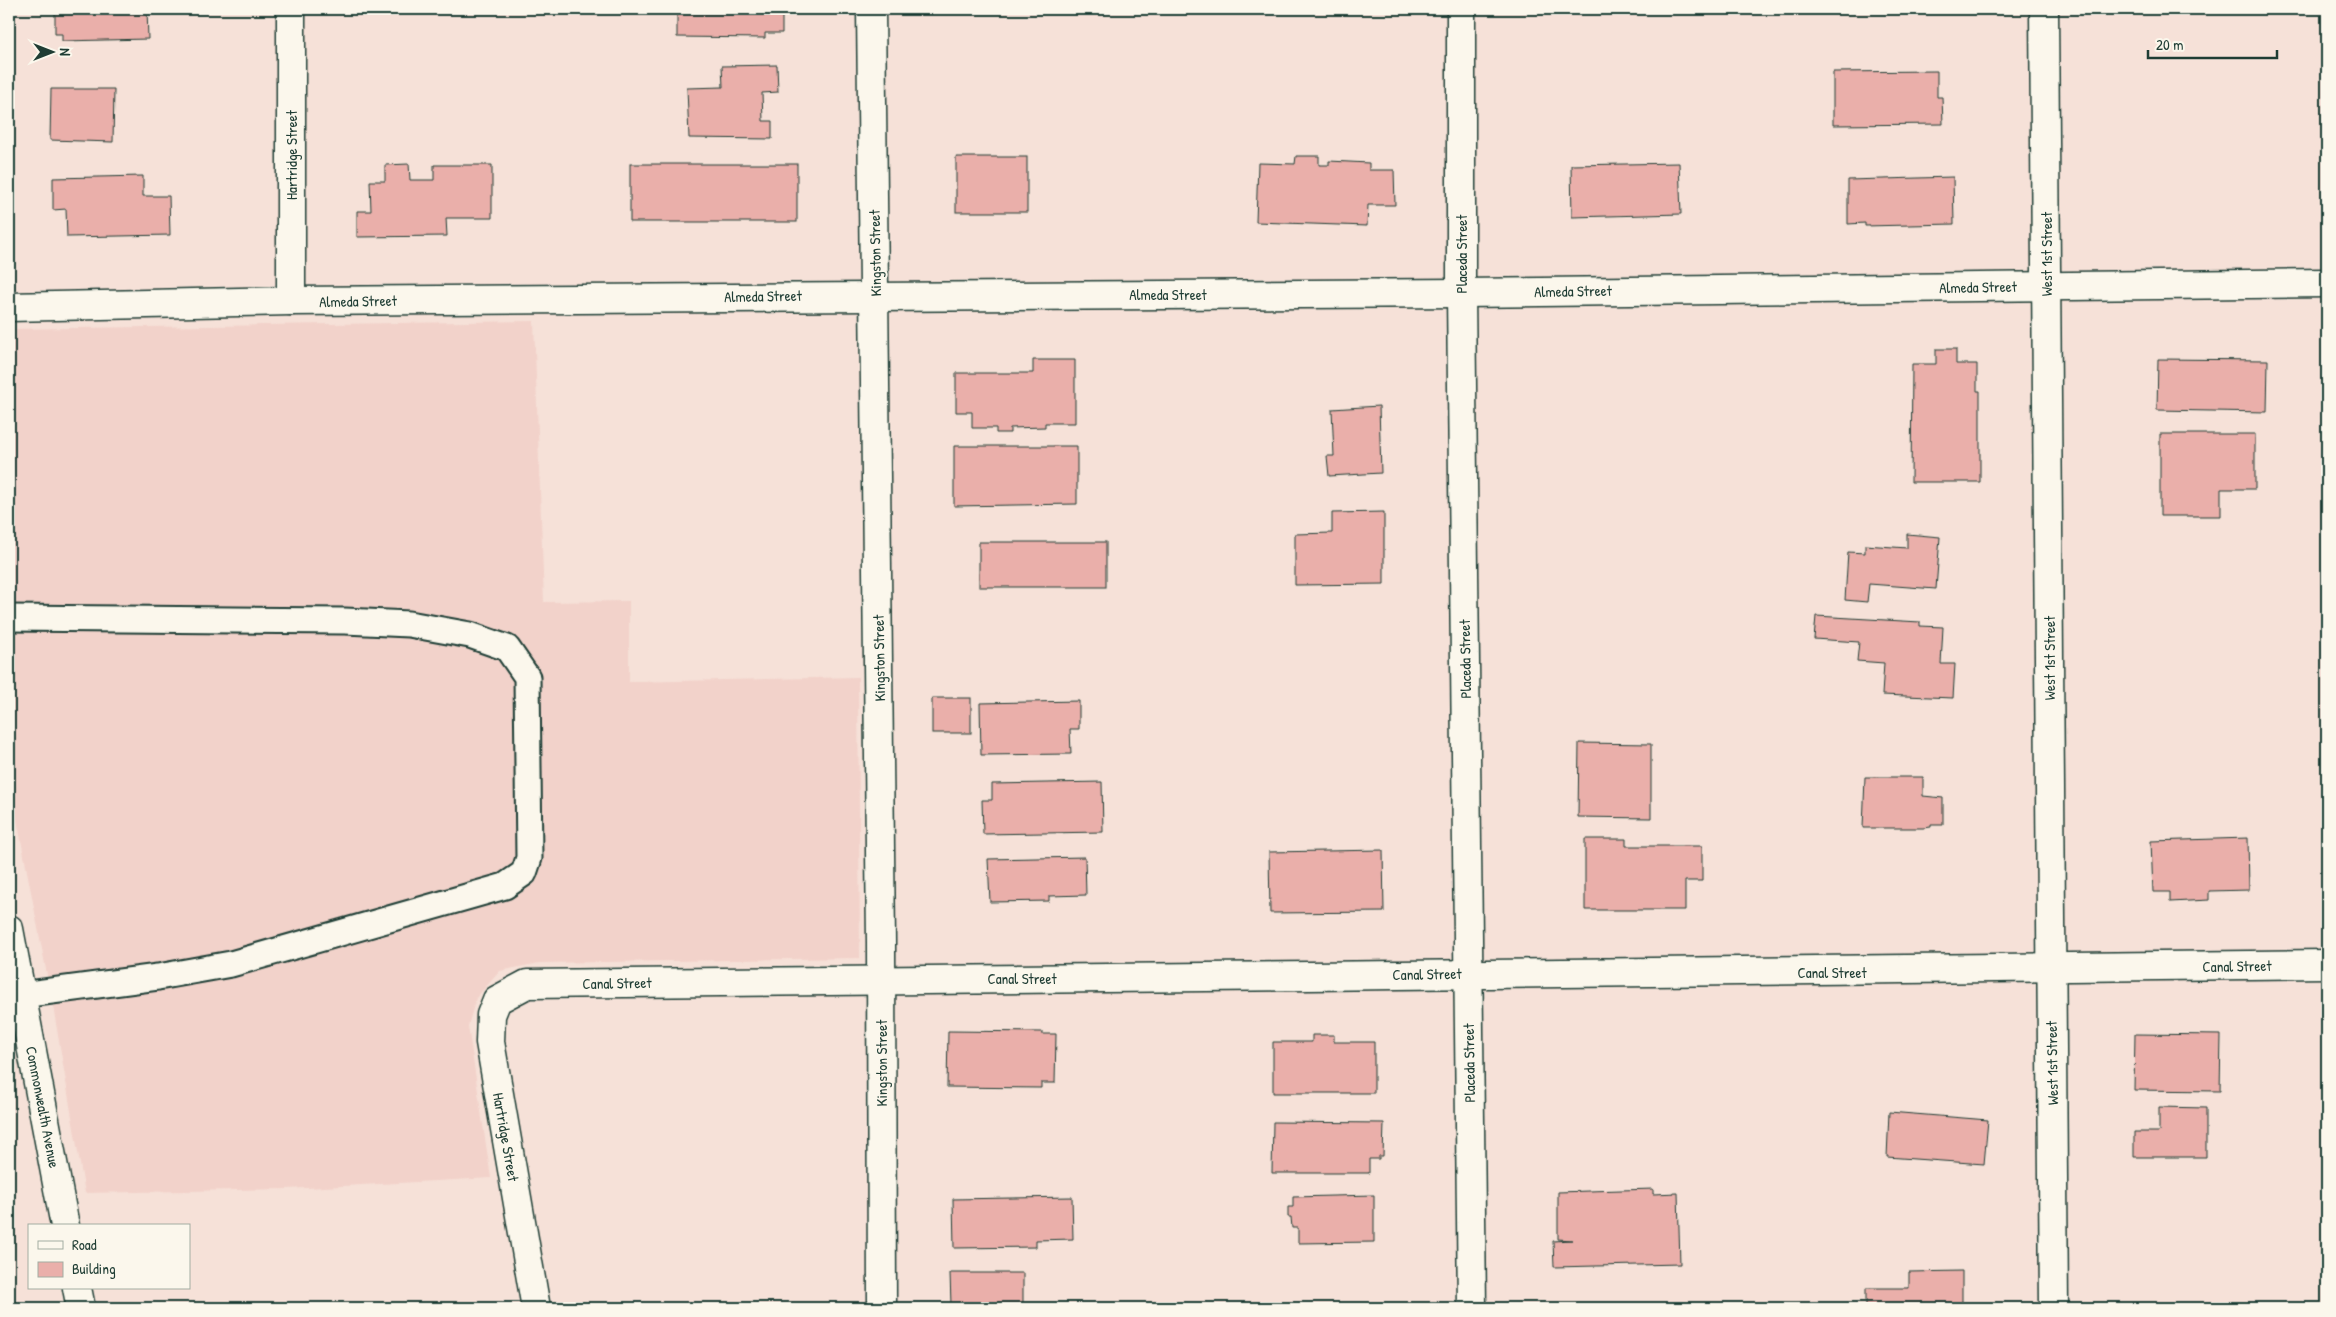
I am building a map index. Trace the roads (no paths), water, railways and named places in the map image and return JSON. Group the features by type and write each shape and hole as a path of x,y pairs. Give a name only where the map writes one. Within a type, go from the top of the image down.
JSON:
{"street":[{"name":"Hartridge Street","path":"291,9 291,301"},
{"name":"Kingston Street","path":"871,9 881,979 882,1308"},
{"name":"Placeda Street","path":"1461,9 1461,293 1472,1308"},
{"name":"West 1st Street","path":"2044,9 2054,1308"},
{"name":"Almeda Street","path":"9,307 291,301 1461,293 2327,283"},
{"name":"Commonwealth Avenue","path":"9,929 65,1224"},
{"name":"Canal Street","path":"527,984 881,979 2051,970 2327,964"},
{"name":"Hartridge Street","path":"527,984 497,1000 491,1015 490,1042 536,1308"},
{"path":"77,1290 81,1308"}],"lane":[{"path":"9,618 345,621 408,624 470,635 507,648 526,677 529,858 524,873 505,886 231,964 158,977 21,995"}]}
